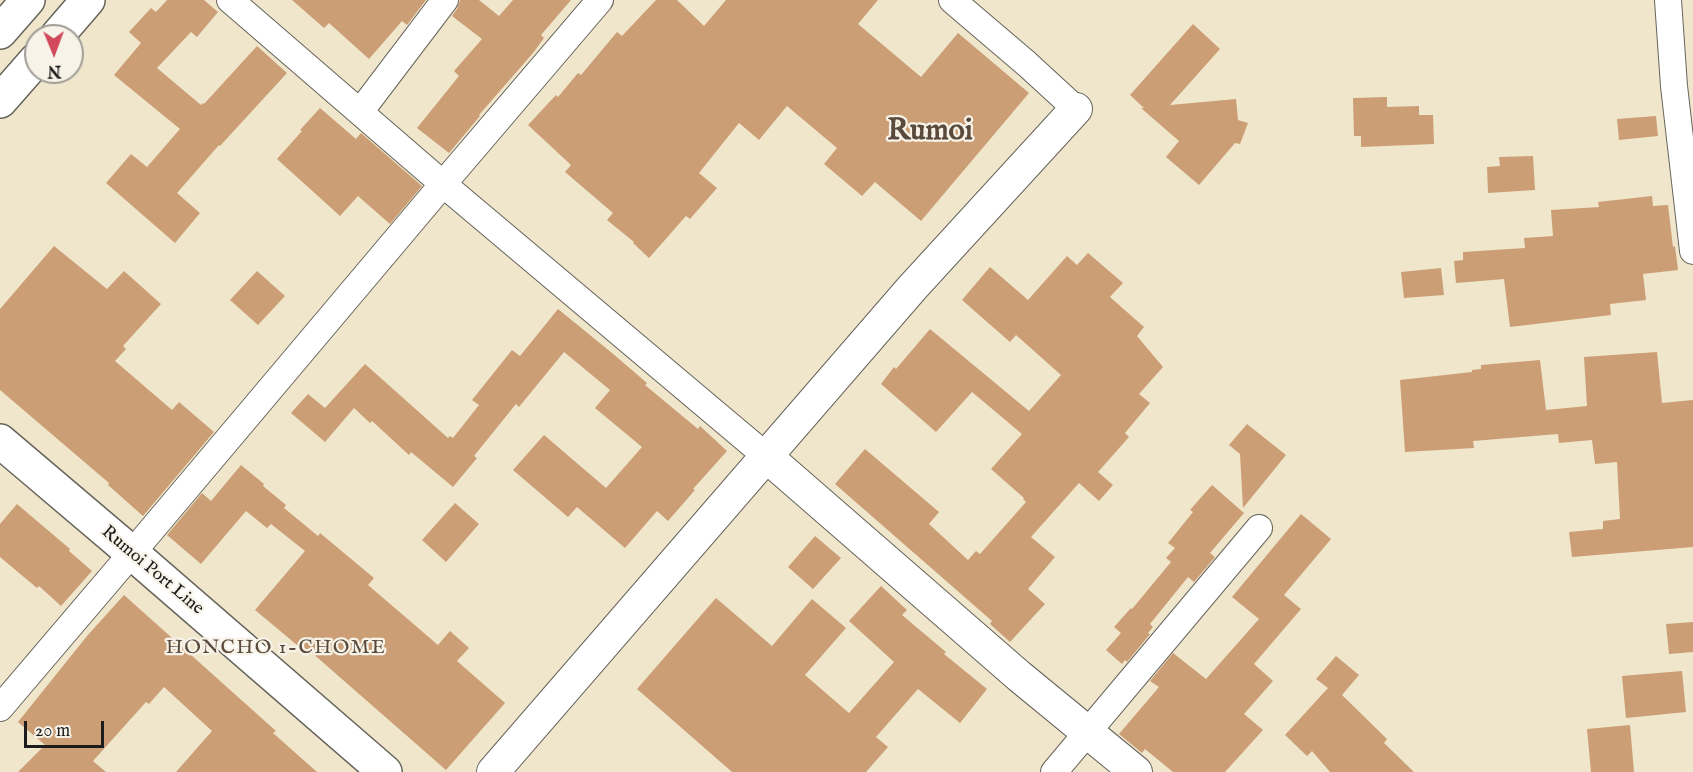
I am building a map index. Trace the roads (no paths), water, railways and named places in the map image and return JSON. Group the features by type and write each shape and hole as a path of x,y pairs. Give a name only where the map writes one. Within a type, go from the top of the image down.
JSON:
{"main road":[{"path":"0,32 28,0"},
{"path":"67,24 88,0"},
{"path":"0,101 24,74"},
{"name":"Rumoi Port Line","path":"0,441 385,772"}],"street":[{"path":"230,0 443,184 766,456 1019,676 1136,772"},
{"path":"360,112 445,0"},
{"path":"0,708 600,0"},
{"path":"493,772 912,288 1076,109 952,0"},
{"path":"1668,0 1674,86 1693,251"},
{"path":"1054,772 1259,528"}],"district":[{"name":"Rumoi","path":"930,133"},
{"name":"HONCHO 1-CHOME","path":"276,649"}]}
